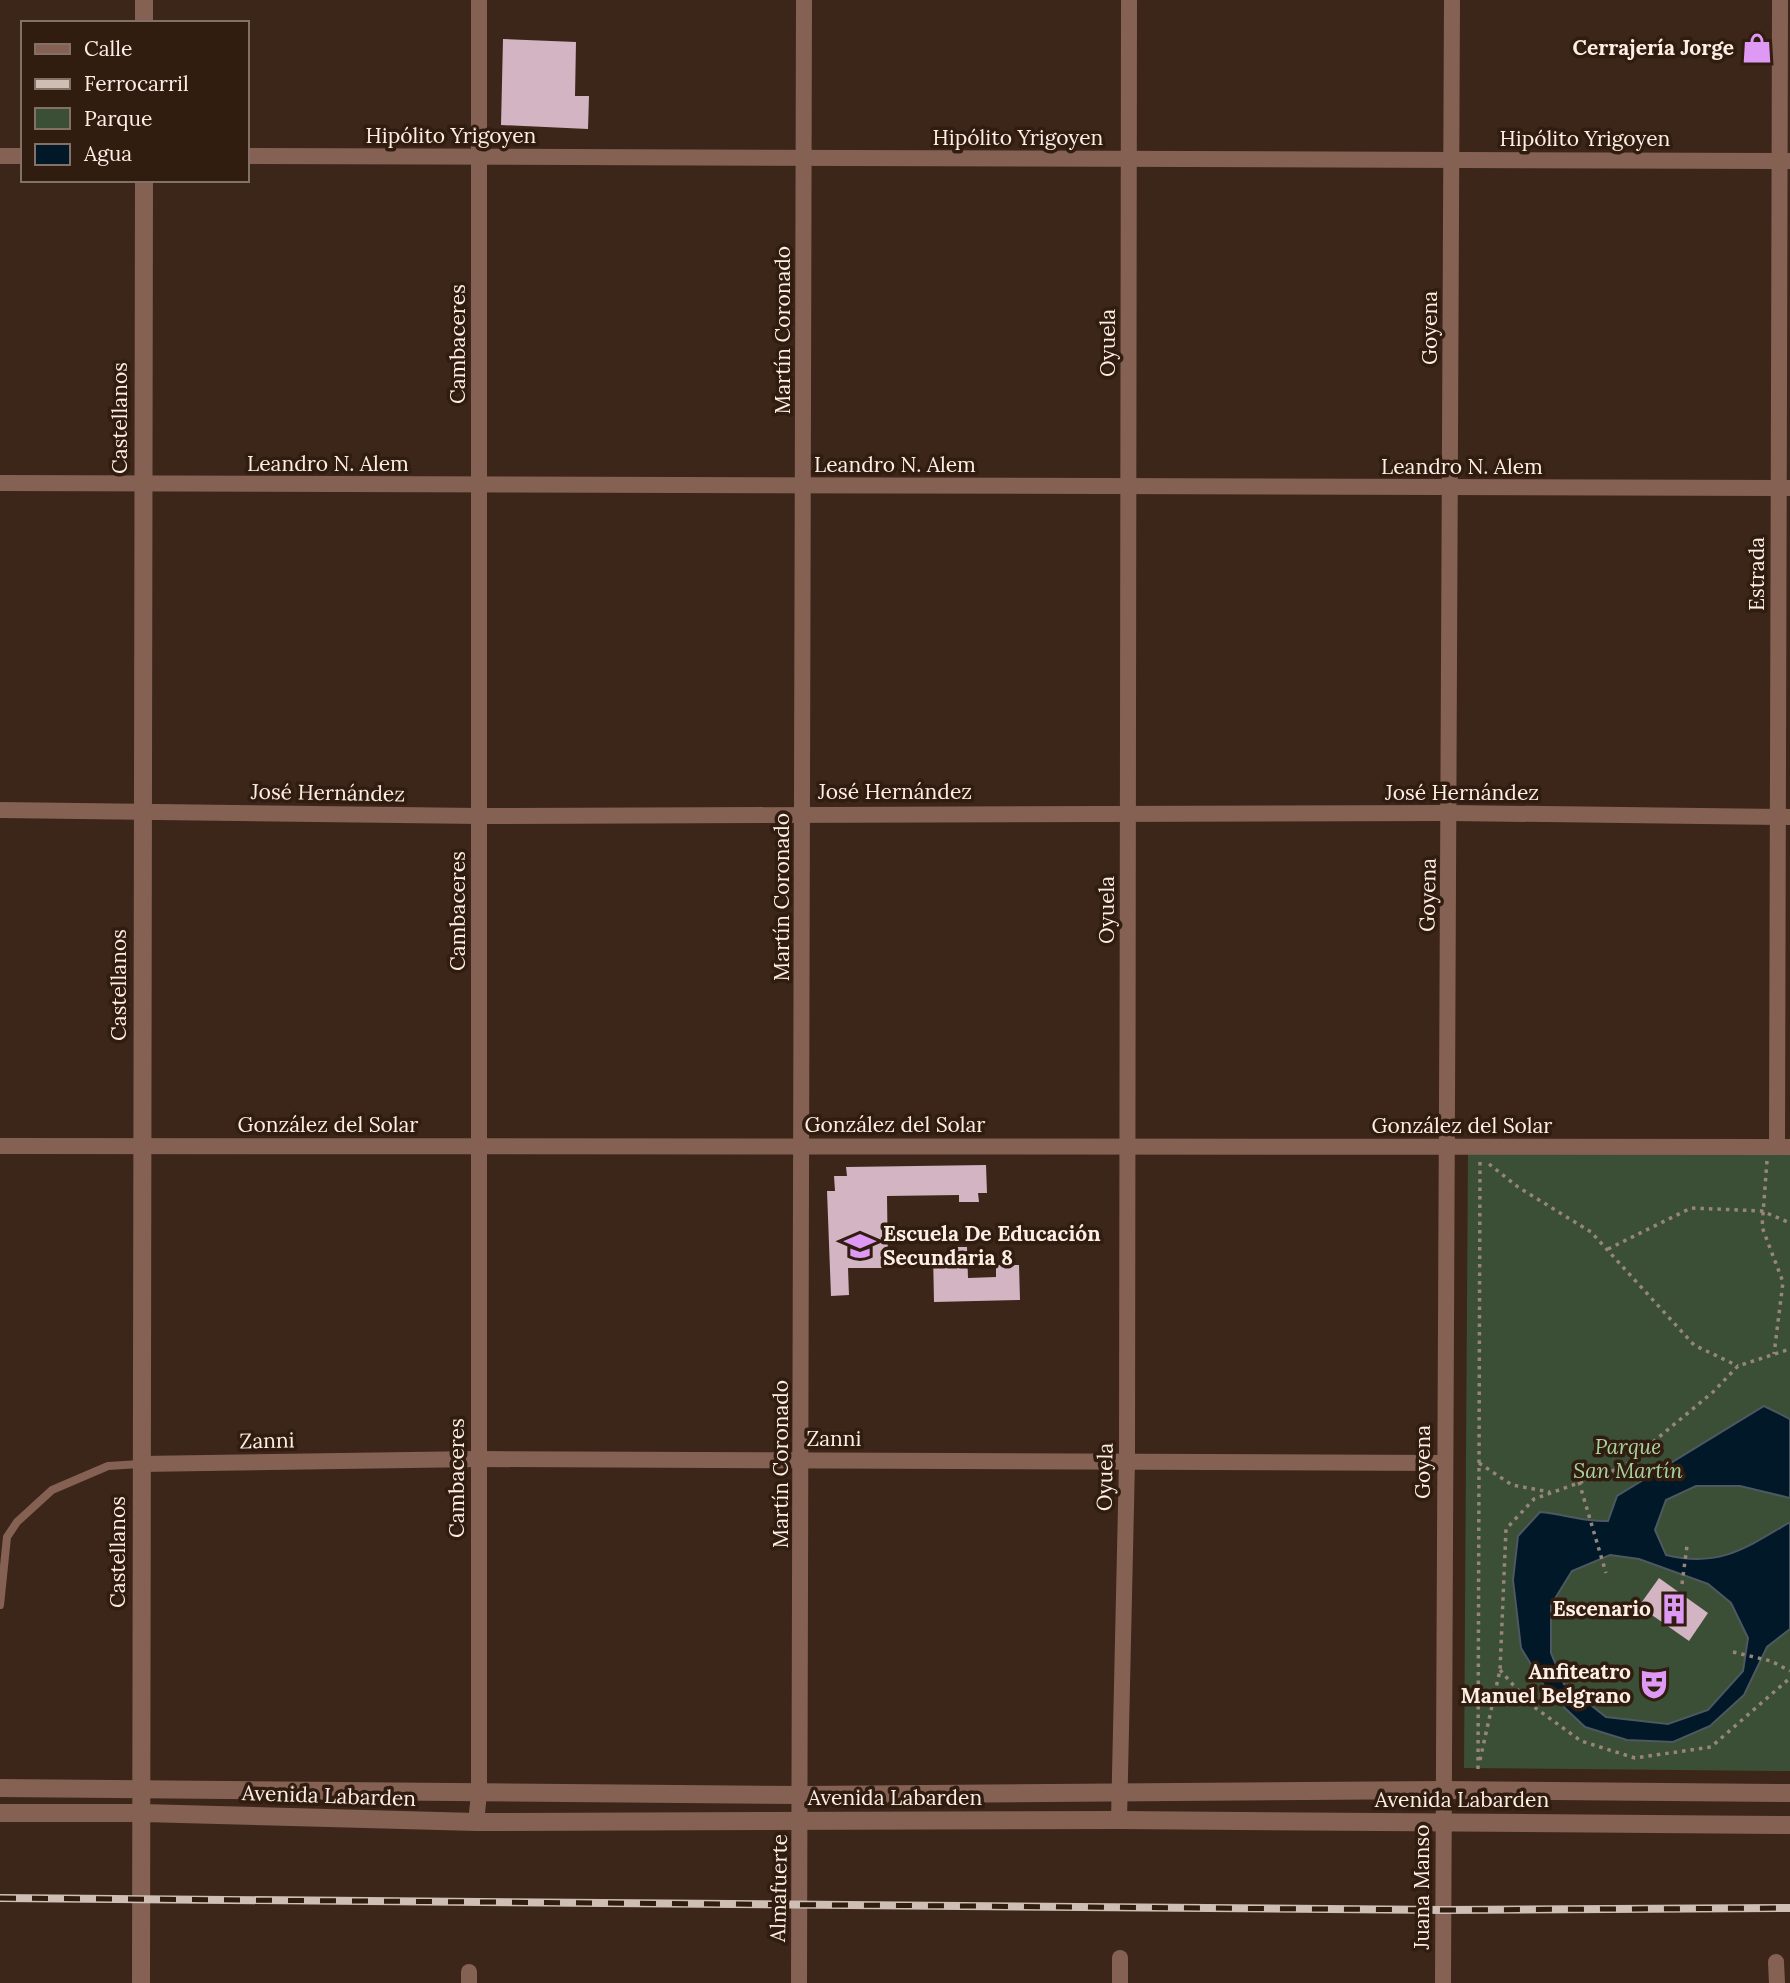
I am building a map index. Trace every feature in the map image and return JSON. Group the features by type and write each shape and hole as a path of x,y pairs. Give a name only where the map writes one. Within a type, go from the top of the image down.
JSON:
{"street":[{"path":"144,0 144,21"},
{"name":"Cambaceres","path":"476,1822 479,1794 479,0"},
{"name":"Martín Coronado","path":"802,1795 804,0"},
{"name":"Oyuela","path":"1119,1820 1127,1461 1129,0"},
{"name":"Goyena","path":"1442,1790 1445,1147 1450,813 1452,0"},
{"name":"Estrada","path":"1778,1148 1784,817 1785,160 1780,0"},
{"path":"0,156 21,156"},
{"name":"Hipólito Yrigoyen","path":"248,156 1785,160"},
{"name":"Castellanos","path":"141,1983 139,1899 142,1813 144,182"},
{"name":"Leandro N. Alem","path":"0,483 1784,488"},
{"name":"José Hernández","path":"0,810 479,816 1450,813 1784,817"},
{"name":"González del Solar","path":"0,1146 1778,1148"},
{"name":"Zanni","path":"141,1464 478,1459 1444,1463"},
{"name":"Avenida Labarden","path":"0,1788 802,1795 1442,1790 1790,1793"},
{"name":"Juana Manso","path":"1442,1790 1443,1983"},
{"name":"Almafuerte","path":"799,1983 802,1795"},
{"name":"Avenida Labarden","path":"0,1813 142,1813 476,1822 1119,1820 1790,1825"},
{"path":"1120,1958 1120,1983"},
{"path":"1776,1962 1777,1983"}],"lane":[{"path":"0,1605 7,1536 17,1522 52,1490 108,1466 141,1464"}],"path":[{"path":"1480,1147 1487,1162 1507,1178 1591,1232 1694,1345 1738,1366"},
{"path":"1480,1147 1478,1769 1500,1670 1506,1529 1534,1499 1623,1467 1713,1392 1738,1366 1790,1349"},
{"path":"1774,1354 1783,1282 1762,1227 1762,1210 1778,1148"},
{"path":"1608,1250 1691,1208 1762,1210 1790,1223"},
{"path":"1479,1463 1513,1485 1552,1492"},
{"path":"1579,1482 1606,1573"},
{"path":"1682,1584 1687,1546"},
{"path":"1734,1652 1771,1661 1790,1671"},
{"path":"1500,1670 1530,1704 1581,1741 1635,1758 1711,1747 1790,1678"}],"green space":[{"name":"Parque San Martín","path":"1468,1147 1790,1150 1790,1771 1464,1768"}],"water":[{"path":"1764,1406 1790,1419 1790,1498 1740,1486 1696,1486 1666,1500 1655,1530 1666,1555 1702,1559 1731,1553 1790,1522 1790,1629 1767,1647 1744,1695 1710,1726 1673,1742 1627,1740 1585,1727 1548,1692 1521,1648 1513,1580 1518,1536 1540,1512 1608,1521 1617,1496","holes":["1610,1555 1639,1559 1708,1584 1731,1603 1748,1638 1743,1671 1708,1710 1668,1724 1606,1717 1564,1684 1551,1653 1551,1605 1572,1571"]}],"building":[{"path":"503,39 576,42 575,96 589,96 588,129 501,125"},
{"path":"986,1165 987,1193 978,1193 979,1202 959,1202 959,1195 887,1196 888,1268 848,1268 849,1295 831,1296 827,1191 835,1191 834,1176 847,1176 846,1167"},
{"path":"949,1247 967,1247 968,1278 996,1277 996,1265 1019,1265 1020,1300 934,1302 933,1253 949,1253"},
{"name":"Escenario","path":"1659,1578 1708,1613 1689,1641 1639,1606"}],"railway":[{"path":"0,1898 1443,1910 1790,1908"}],"place":[{"name":"Cerrajería Jorge","path":"1757,48"},
{"name":"Escuela De Educación Secundaria 8","path":"860,1246"},
{"name":"Escenario","path":"1674,1609"},
{"name":"Anfiteatro Manuel Belgrano","path":"1654,1684"}]}
